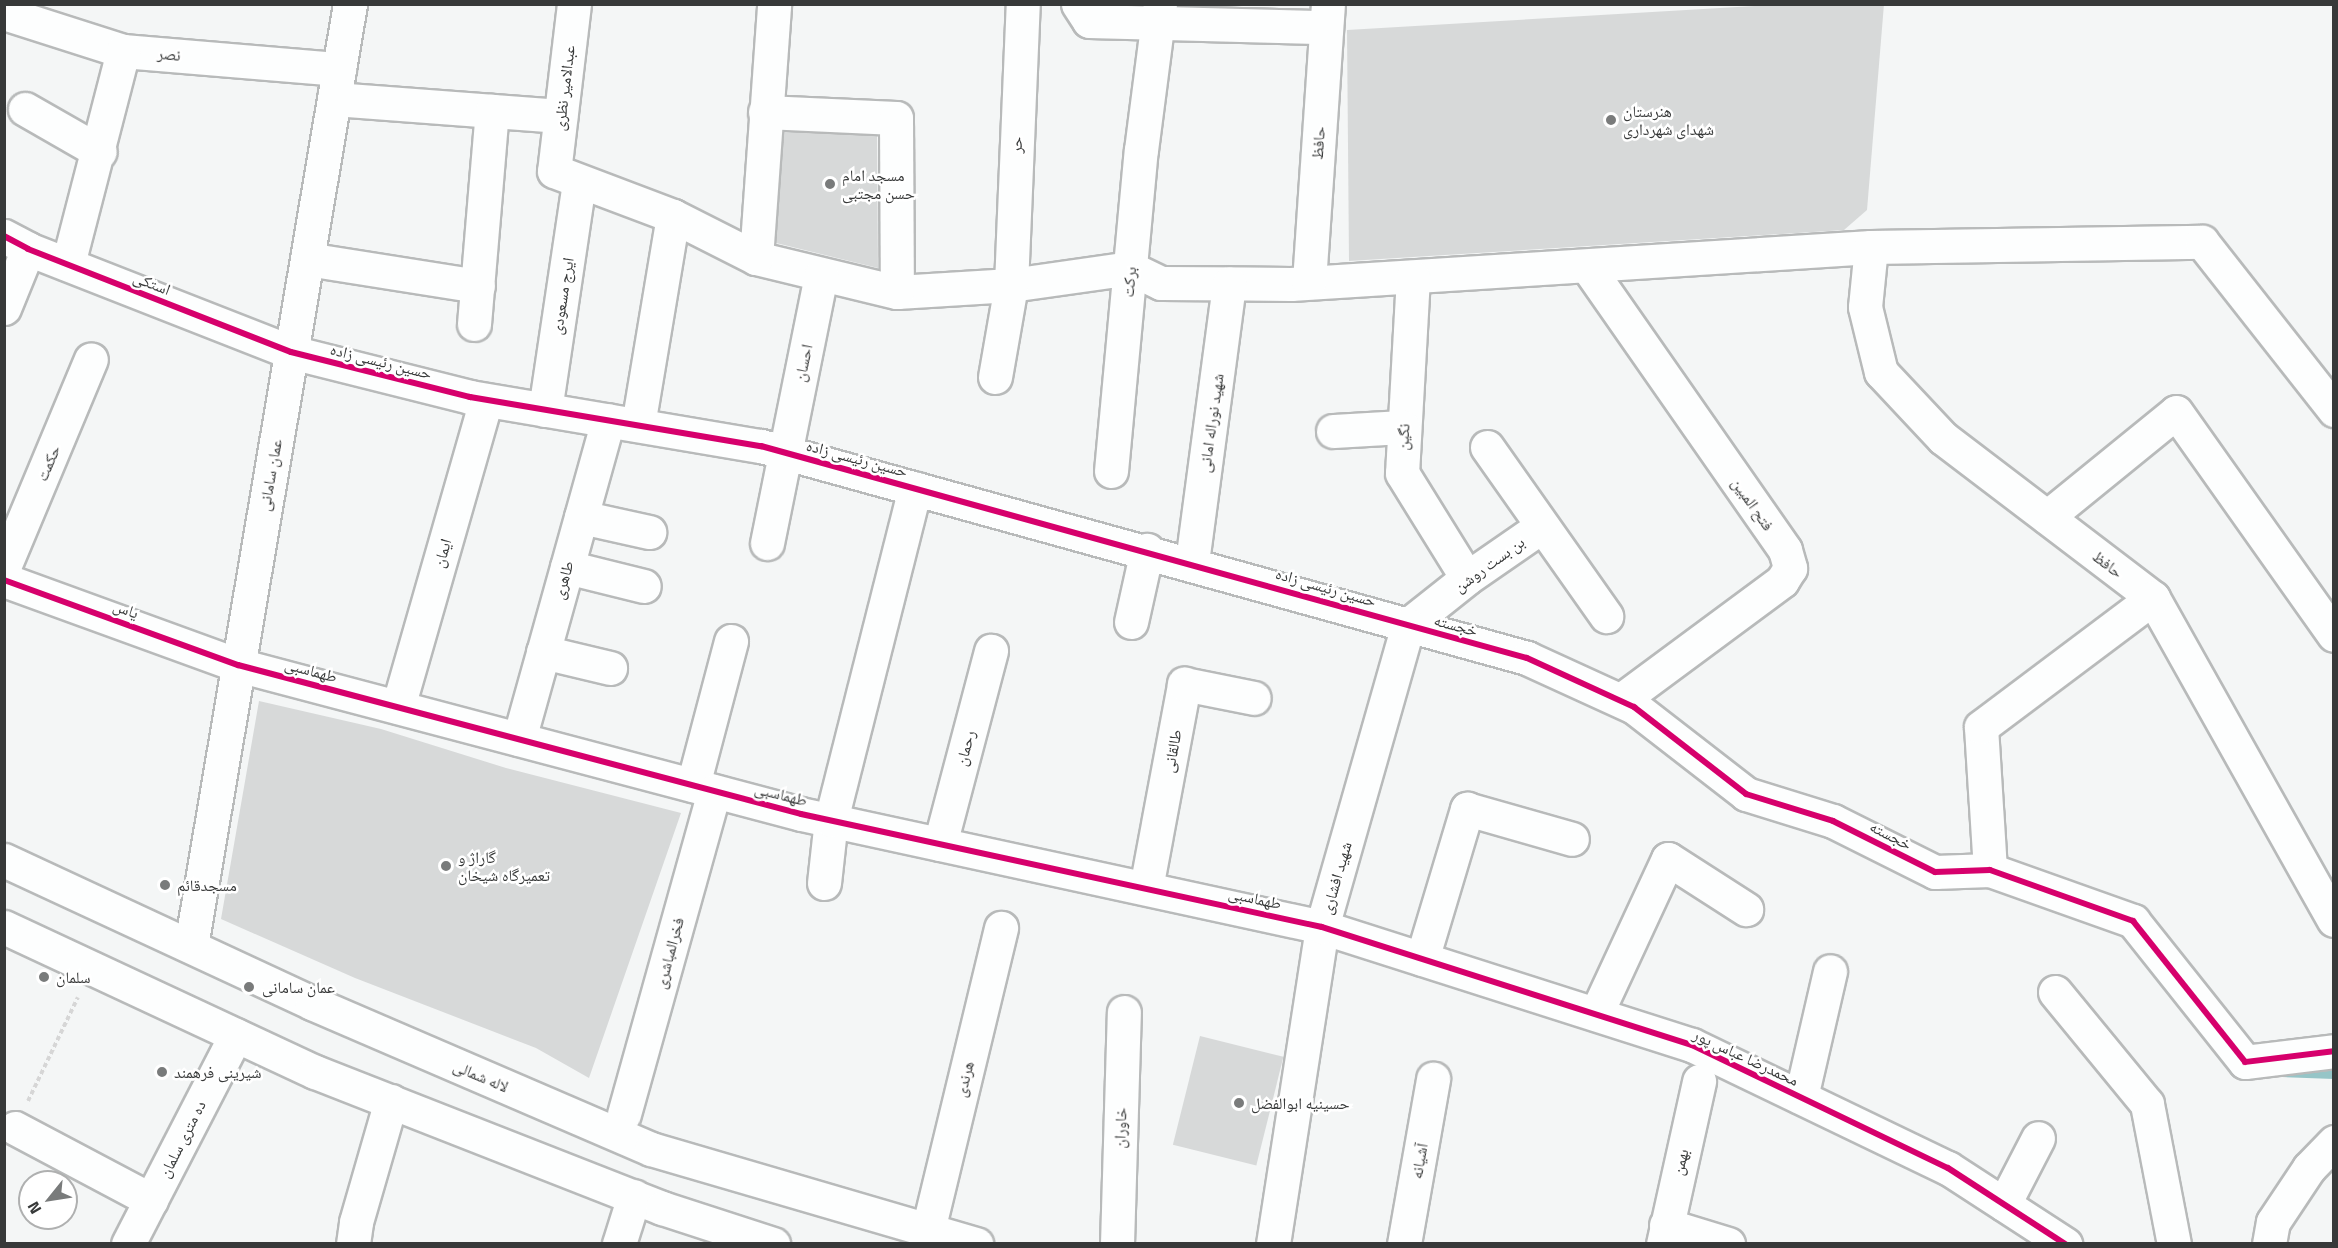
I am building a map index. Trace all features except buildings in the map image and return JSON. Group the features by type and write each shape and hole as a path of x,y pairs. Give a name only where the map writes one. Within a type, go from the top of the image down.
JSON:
{"street":[{"name":"عمان سامانی","path":"191,946 350,4"},
{"name":"عبدالامیر نظری","path":"566,177 560,116 574,4"},
{"path":"756,258 774,4"},
{"name":"حر","path":"995,377 1011,285 1023,4"},
{"path":"1078,4 1089,21 1160,15 1327,16"},
{"name":"نصر","path":"4,14 55,16 123,51 492,111 560,116"},
{"name":"برکت","path":"1111,471 1141,150 1160,15"},
{"name":"حافظ","path":"1309,282 1327,16"},
{"path":"68,264 100,152 123,51"},
{"path":"25,109 100,152"},
{"path":"474,324 492,111"},
{"path":"765,112 896,118 897,291"},
{"path":"566,177 673,216 756,258 897,291 1011,285 1130,268 1161,282 1309,282 1413,278 1871,247 2202,242 2334,410"},
{"name":"ایرج مسعودی","path":"545,410 566,177"},
{"name":"طاهری","path":"519,739 581,517 623,423 673,216"},
{"path":"4,308 16,242"},
{"name":"استکی","path":"16,242 291,352"},
{"name":"حافظ","path":"1871,247 1865,307 1881,372 1943,438 2153,598 2334,920"},
{"path":"307,259 478,286"},
{"name":"فتح المبین","path":"1587,267 1785,550 1790,568 1782,581 1621,700"},
{"name":"احسان","path":"767,543 821,274"},
{"name":"نگین","path":"1413,278 1402,473 1467,578"},
{"name":"شهید نوراله امانی","path":"1192,562 1229,283"},
{"name":"حسین رئیسی زاده","path":"291,352 486,400 784,453 1192,562 1408,626"},
{"name":"حکمت","path":"4,567 91,359"},
{"name":"ایمان","path":"398,707 486,400"},
{"path":"2047,518 2176,412 2334,635"},
{"path":"1333,431 1403,427"},
{"name":"بن بست روشن","path":"1487,447 1606,616"},
{"path":"824,883 831,820 915,488"},
{"path":"581,517 649,532"},
{"name":"بن بست روشن","path":"1408,626 1467,578 1542,526"},
{"path":"1131,622 1146,550"},
{"path":"567,567 644,586"},
{"name":"یاس","path":"4,580 238,664"},
{"path":"1990,870 1981,727 2153,598"},
{"name":"خجسته","path":"1408,626 1527,658 1621,700 1746,794 1833,820 1935,872 1990,870 2133,921 2245,1062 2334,1051"},
{"name":"شهید افشاری","path":"1273,1244 1322,927 1408,626"},
{"name":"فخرالمباشری","path":"624,1114 703,788 731,641"},
{"name":"رحمان","path":"940,844 991,651"},
{"path":"543,652 610,668"},
{"name":"طهماسبی","path":"238,664 831,820 1322,927"},
{"name":"طالقانی","path":"1146,888 1184,684 1254,698"},
{"path":"1422,959 1467,809 1572,839"},
{"path":"1596,1014 1668,859 1746,909"},
{"name":"لاله شمالی","path":"4,860 191,946 651,1149 976,1244"},
{"path":"4,927 236,1035 391,1101 634,1196 773,1244"},
{"name":"محمدرضا عباس پور","path":"1322,927 1692,1045 1948,1168 2065,1244"},
{"name":"هرندی","path":"928,1230 1001,928"},
{"path":"1801,1097 1830,971"},
{"path":"2055,992 2147,1104 2174,1244"},
{"name":"خاوران","path":"1117,1244 1124,1012"},
{"name":"ده متری سلمان","path":"128,1244 236,1035"},
{"name":"آشیانه","path":"1404,1244 1433,1079"},
{"name":"بهمن","path":"1664,1234 1699,1081"},
{"path":"353,1244 356,1222 391,1101"},
{"path":"15,1128 151,1200"},
{"path":"2004,1204 2038,1138"},
{"path":"2269,1244 2273,1222 2309,1168 2334,1142"},
{"path":"619,1244 634,1196"},
{"path":"1664,1234 1728,1244"}],"path":[{"path":"15,1128 91,968"}],"waterway":[{"path":"2282,1072 2334,1074"}],"cycle path":[{"path":"4,236 28,249 291,352 470,397 761,446 1527,658 1634,707 1746,794 1833,821 1935,872 1990,870 2133,921 2245,1062 2334,1051"},
{"path":"4,580 238,665 801,814 1322,927 1692,1045 1948,1168 2065,1244"}],"place":[{"name":"هنرستان شهدای شهرداری","path":"1611,120"},
{"name":"مسجد امام حسن مجتبی","path":"830,184"},
{"name":"گاراژ و تعمیرگاه شیخان","path":"446,866"},
{"name":"مسجدقائم","path":"165,885"},
{"name":"سلمان","path":"44,977"},
{"name":"عمان سامانی","path":"249,987"},
{"name":"شیرینی فرهمند","path":"162,1072"},
{"name":"حسینیه ابوالفضل","path":"1239,1103"}]}
